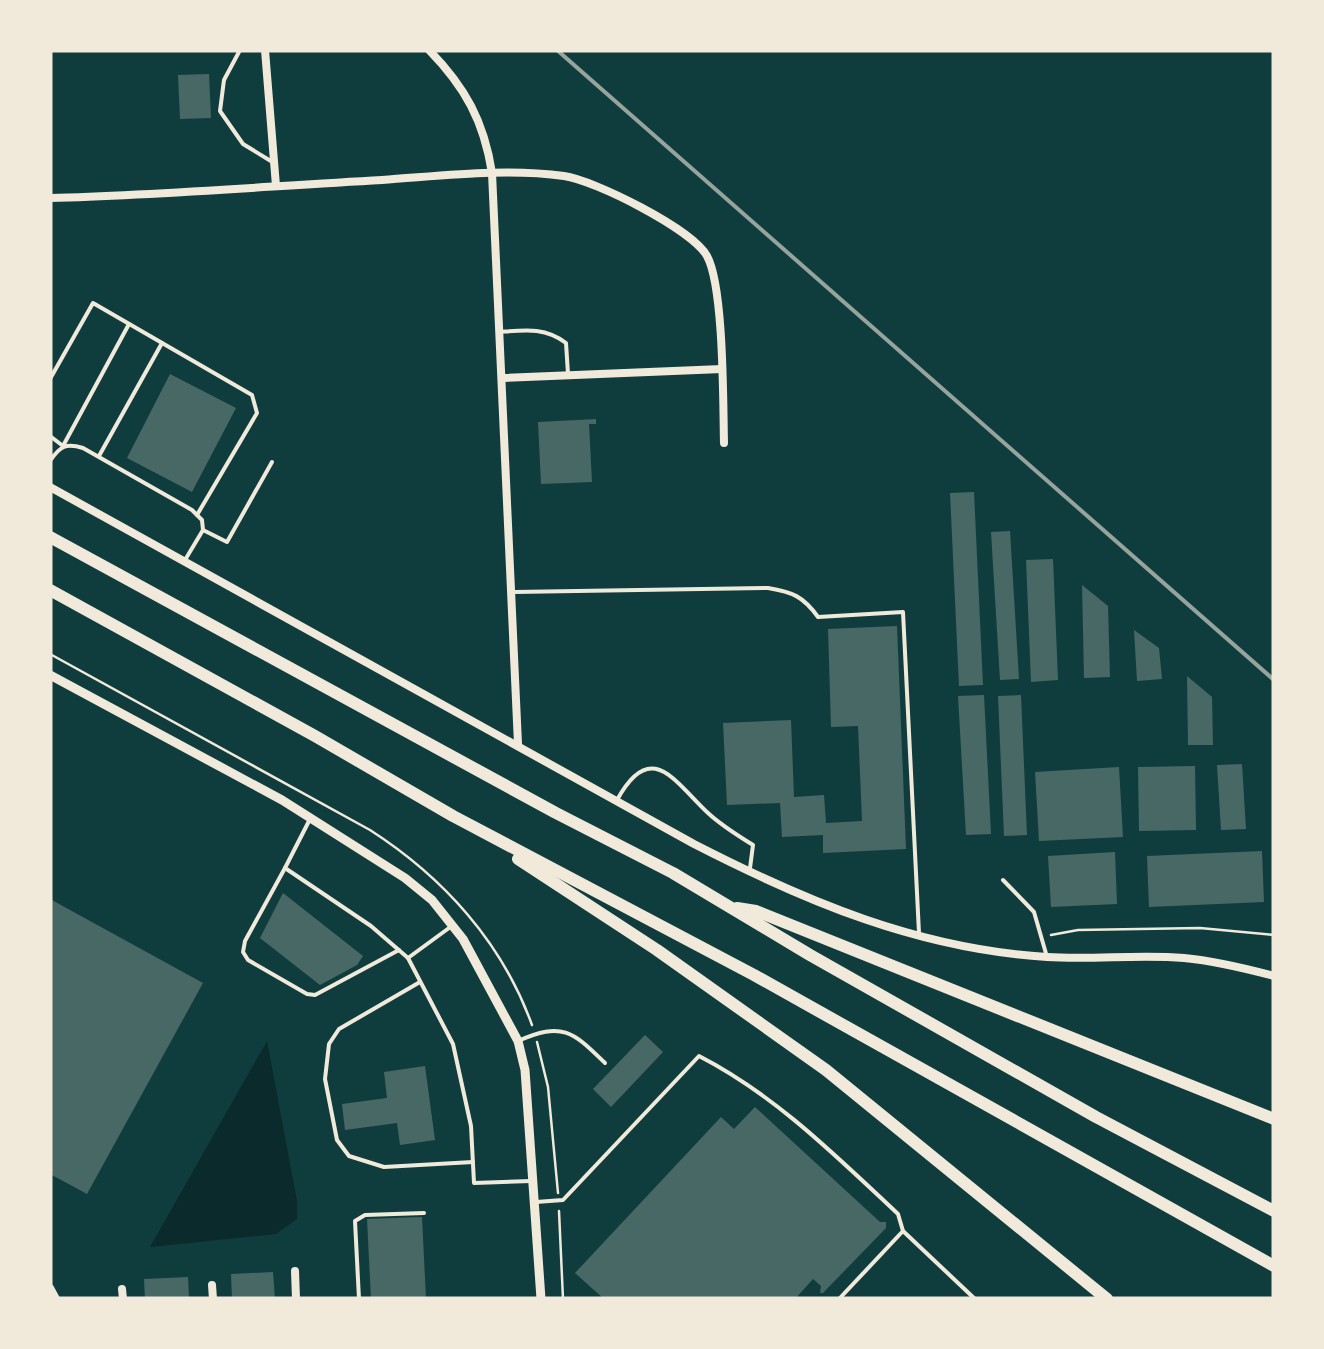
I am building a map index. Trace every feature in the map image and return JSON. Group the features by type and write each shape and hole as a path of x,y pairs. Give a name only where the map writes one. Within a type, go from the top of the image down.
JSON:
{"highway":[{"path":"50,536 556,813 674,873 1096,1117 1274,1211"},
{"path":"50,590 453,816 754,975 1274,1266"},
{"path":"453,816 657,950 826,1070 1107,1299"},
{"path":"729,906 756,911 1274,1120"}],"street":[{"path":"265,50 276,186"},
{"path":"428,50 454,76 472,104 486,137 492,173 518,744"},
{"path":"50,198 492,173 569,176 669,224 693,238 708,256 715,284 724,443"},
{"path":"502,378 722,369"},
{"path":"50,488 750,873 872,925 976,950 1047,958 1182,958 1274,976"},
{"path":"50,675 310,818 405,878 432,900 463,940 518,1041 525,1070 535,1181 541,1299"},
{"path":"295,1271 296,1299"},
{"path":"212,1285 213,1299"},
{"path":"50,1288 56,1299"}],"lane":[{"path":"240,50 224,80 220,110 243,144 274,163"},
{"path":"50,379 93,304 252,395 256,412 197,515"},
{"path":"50,461 63,446 129,324"},
{"path":"500,332 543,330 557,336 566,343 568,375"},
{"path":"99,456 162,343"},
{"path":"50,436 63,446"},
{"path":"63,446 70,444 99,456 197,515 203,530 184,562"},
{"path":"203,530 227,542 272,462"},
{"path":"512,592 768,588 794,592 818,617 903,612 919,938"},
{"path":"616,800 635,773 647,768 666,771 726,829 753,844 750,873"},
{"path":"310,818 245,941 248,960 315,995 399,950"},
{"path":"285,868 371,926 408,958 453,1044 469,1112 474,1183 535,1181"},
{"path":"1003,880 1034,912 1047,958"},
{"path":"408,958 452,926"},
{"path":"420,982 339,1030 330,1044 325,1079 337,1140 350,1156 384,1167 472,1162"},
{"path":"518,1041 535,1033 567,1031 606,1064"},
{"path":"536,1202 563,1200 699,1056 726,1070 809,1131 898,1214 903,1231 975,1299"},
{"path":"359,1299 355,1220 364,1215 424,1212"},
{"path":"839,1299 903,1231"}],"path":[{"path":"50,654 370,830 436,878 468,913 512,978 535,1033 548,1086 563,1299"},
{"path":"1043,937 1078,930 1183,928 1274,936"}],"water":[{"path":"267,1041 297,1219 276,1234 150,1247"}],"building":[{"path":"209,74 211,118 180,119 178,75"},
{"path":"170,374 236,408 192,492 127,458"},
{"path":"596,419 596,424 589,424 592,482 541,484 538,422"},
{"path":"974,492 983,685 959,686 950,493"},
{"path":"1010,531 1019,679 1000,680 991,532"},
{"path":"1053,559 1058,680 1031,682 1026,560"},
{"path":"1082,585 1108,606 1110,677 1084,678"},
{"path":"897,626 906,849 823,853 823,835 782,837 780,803 727,805 723,723 791,720 794,797 824,795 826,823 862,821 858,726 831,727 828,629"},
{"path":"1134,630 1159,648 1162,679 1137,681"},
{"path":"1187,676 1212,697 1213,745 1188,745"},
{"path":"984,695 991,834 966,835 958,696"},
{"path":"1021,695 1027,835 1004,836 998,696"},
{"path":"1242,764 1246,829 1221,830 1217,765"},
{"path":"1195,766 1196,830 1139,831 1138,767"},
{"path":"1119,767 1123,837 1039,841 1035,772"},
{"path":"1262,851 1264,902 1149,907 1147,856"},
{"path":"1115,852 1117,904 1051,907 1048,856"},
{"path":"283,893 363,956 357,965 320,985 260,938"},
{"path":"50,899 203,983 87,1194 50,1174"},
{"path":"645,1035 663,1052 611,1107 593,1089"},
{"path":"425,1066 435,1140 400,1145 397,1123 345,1130 342,1104 387,1098 384,1072"},
{"path":"755,1107 880,1222 886,1222 886,1228 823,1293 813,1279 795,1299 604,1299 575,1273 721,1117 734,1129"},
{"path":"422,1217 426,1299 371,1299 367,1219"},
{"path":"273,1272 275,1299 232,1299 231,1274"},
{"path":"188,1277 189,1299 145,1299 144,1279"}],"railway":[{"path":"557,50 1274,680"}]}
